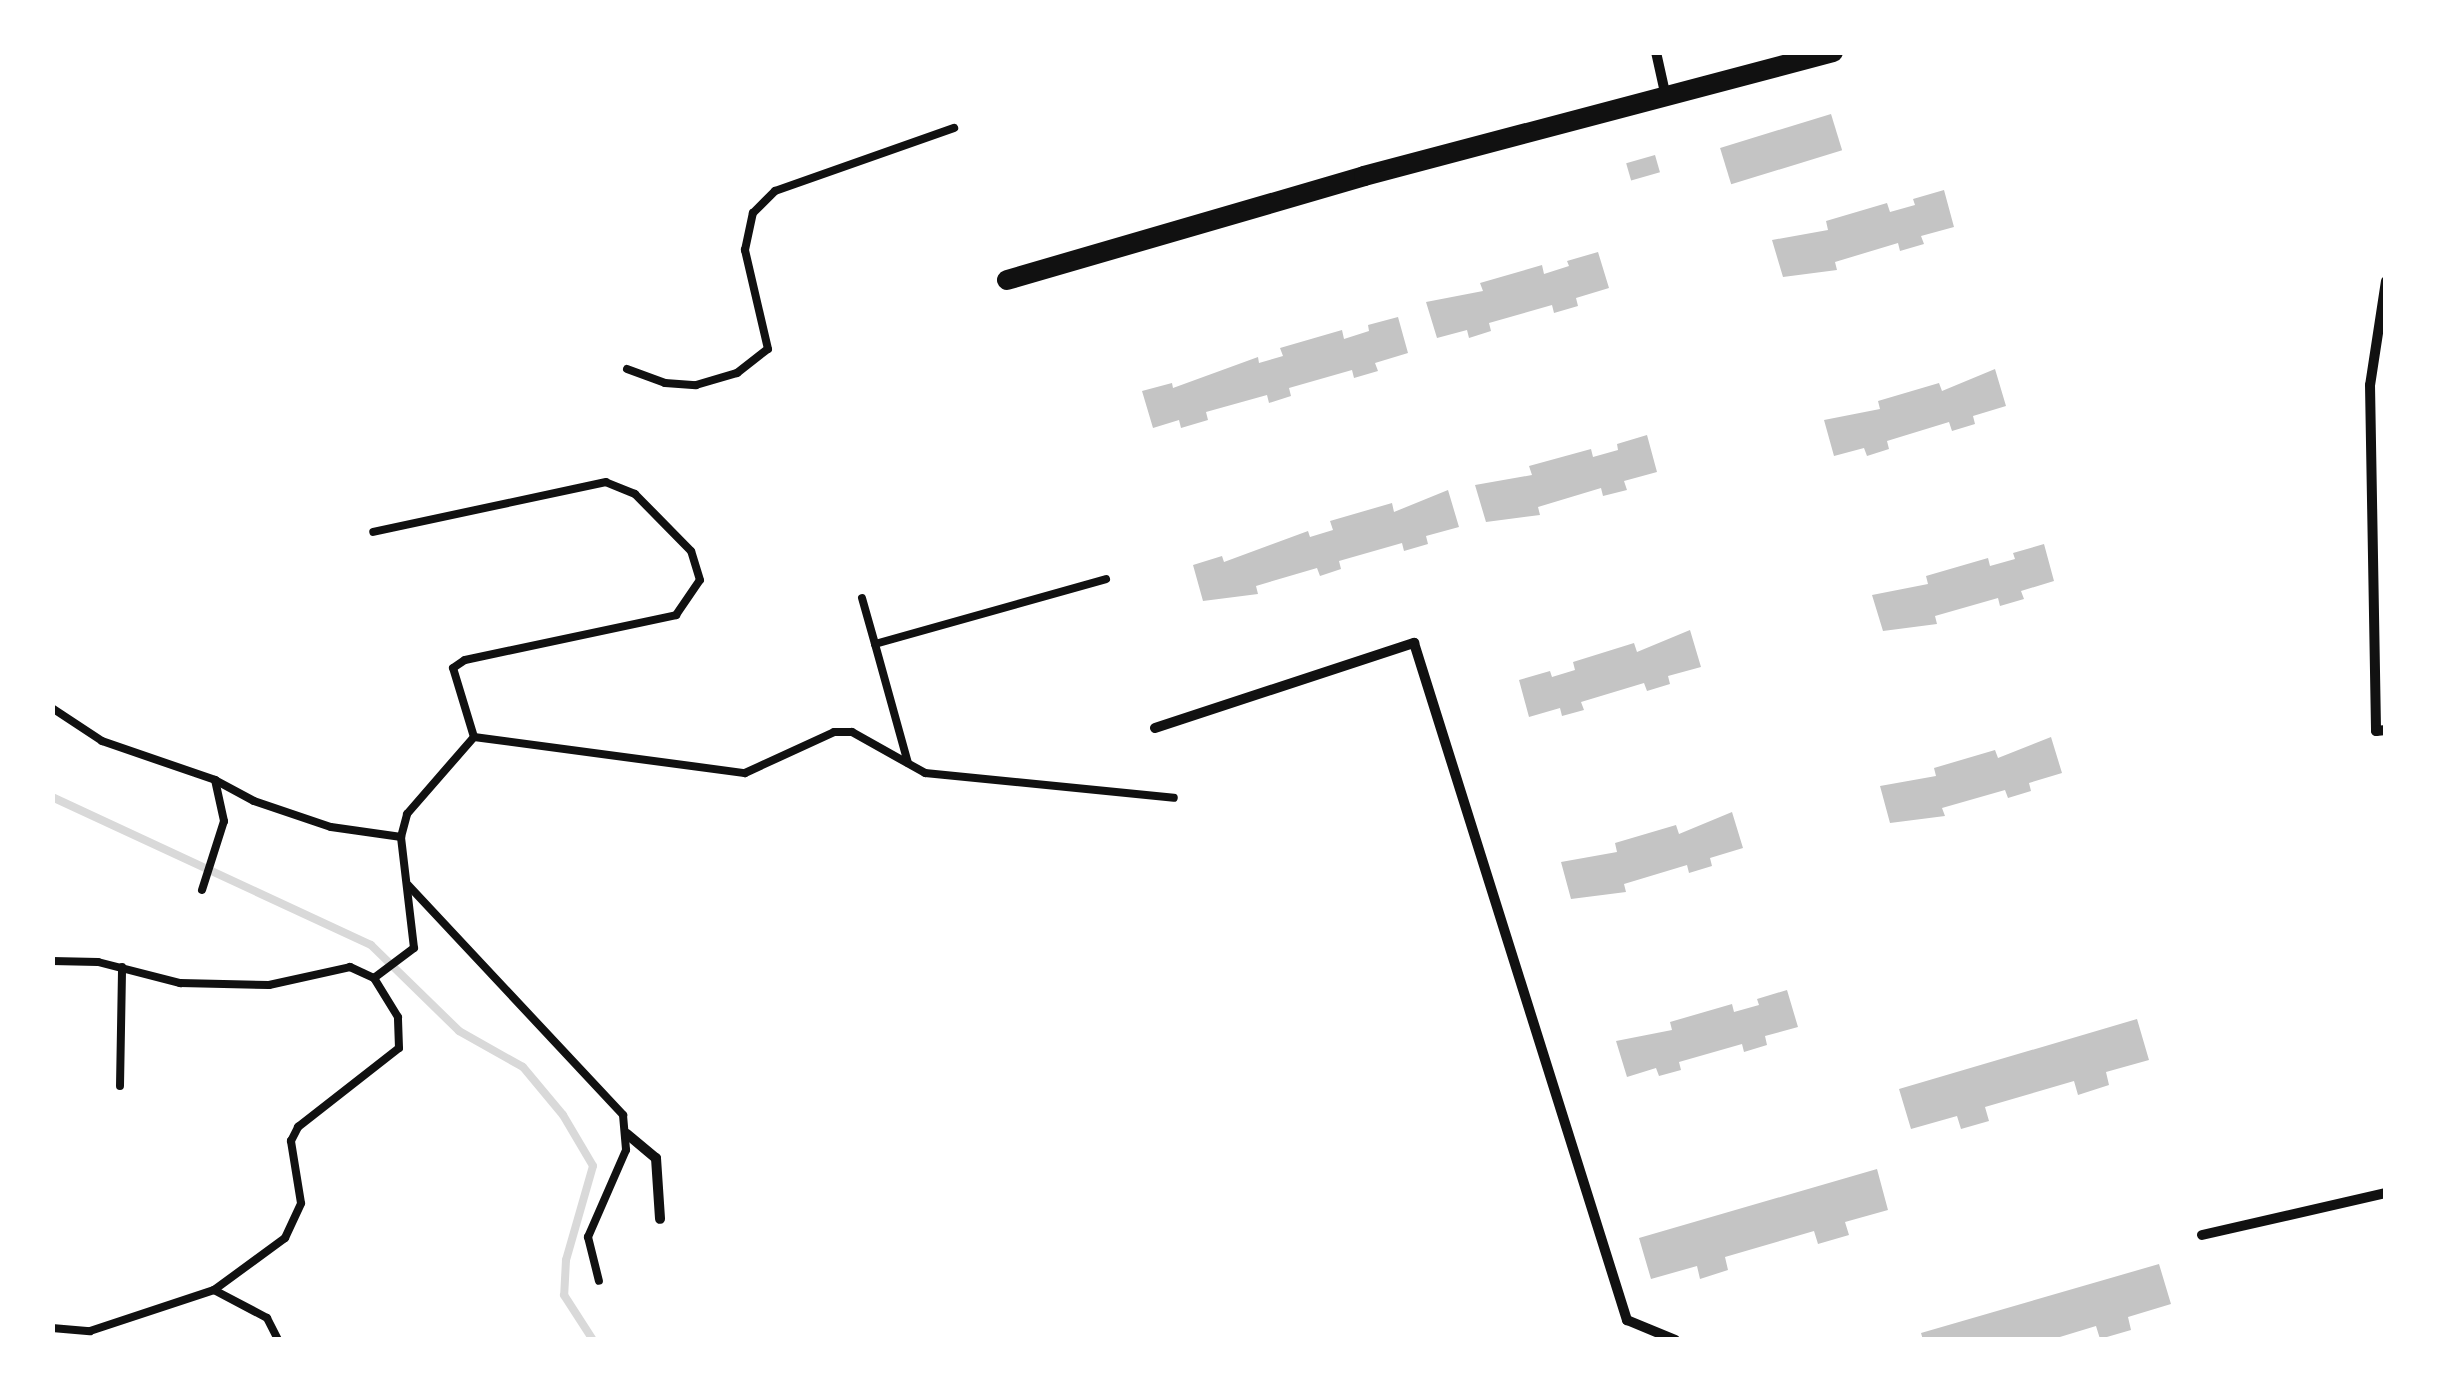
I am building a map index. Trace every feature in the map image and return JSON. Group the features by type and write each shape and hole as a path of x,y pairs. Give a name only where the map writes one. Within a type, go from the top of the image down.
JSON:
{"main road":[{"path":"1007,280 1364,176 1834,52"}],"street":[{"path":"1656,52 1666,98"},
{"path":"2386,281 2370,385 2376,732 2386,730"},
{"path":"1155,728 1414,644 1628,1320 1675,1340"},
{"path":"627,1134 656,1158 660,1219"},
{"path":"2202,1234 2386,1193"}],"lane":[{"path":"627,369 664,383 696,385 737,373 768,349 745,250 753,213 775,191 954,128"},
{"path":"373,532 606,482 636,494 691,551 700,580 676,615 465,660 453,668 474,737"},
{"path":"875,644 1106,578"},
{"path":"862,598 908,762"},
{"path":"52,708 102,741 215,780 331,827 401,837"},
{"path":"474,737 744,773 824,736 852,732 946,777 1174,798"},
{"path":"376,977 414,948 401,837 420,792 474,737"},
{"path":"202,890 217,856 224,821 215,780"},
{"path":"405,881 623,1115 627,1134 588,1237 599,1281"},
{"path":"52,961 122,967 180,983 269,985 350,968 376,977 398,1017 399,1048 298,1127 291,1140 301,1203 297,1220 285,1238 214,1290 90,1331 52,1328"},
{"path":"120,1086 122,967"},
{"path":"214,1290 267,1318 278,1340"}],"building":[{"path":"1831,114 1842,150 1731,184 1720,148"},
{"path":"1655,155 1660,172 1631,181 1626,163"},
{"path":"1944,190 1954,227 1921,236 1924,244 1900,251 1898,243 1835,262 1837,270 1783,277 1772,240 1828,230 1826,221 1887,203 1890,212 1915,205 1913,199"},
{"path":"1598,252 1609,288 1576,298 1578,306 1554,313 1552,305 1489,323 1491,331 1469,338 1467,330 1437,338 1426,302 1483,291 1480,283 1542,265 1544,274 1569,266 1567,261"},
{"path":"1398,317 1408,353 1375,363 1378,371 1354,378 1352,370 1289,388 1291,396 1269,403 1267,395 1206,412 1208,420 1181,428 1179,420 1153,428 1142,391 1172,383 1173,388 1258,357 1259,363 1283,356 1280,348 1342,330 1344,339 1369,331 1368,325"},
{"path":"1995,369 2006,406 1973,416 1975,424 1952,431 1949,422 1887,441 1889,449 1867,456 1864,448 1834,456 1824,420 1880,409 1878,401 1939,383 1942,391"},
{"path":"1647,435 1657,472 1624,481 1627,490 1603,496 1601,488 1538,507 1540,515 1486,522 1475,485 1532,475 1529,466 1591,449 1593,457 1618,450 1617,444"},
{"path":"1448,490 1459,527 1426,536 1428,544 1404,551 1402,543 1339,561 1341,569 1320,576 1317,568 1256,586 1258,594 1203,601 1193,565 1222,556 1224,562 1308,531 1310,537 1333,530 1330,521 1392,503 1394,512"},
{"path":"2044,544 2054,581 2021,591 2024,599 2000,606 1998,598 1935,616 1937,624 1883,631 1872,595 1928,584 1926,576 1988,558 1990,566 2015,559 2013,553"},
{"path":"1690,630 1701,667 1668,676 1670,684 1647,691 1644,683 1581,702 1584,710 1562,716 1560,708 1529,717 1519,680 1550,671 1552,677 1575,670 1573,662 1634,643 1637,652"},
{"path":"2051,737 2062,773 2029,783 2031,791 2008,798 2005,790 1942,808 1945,816 1890,823 1880,786 1936,776 1934,768 1995,750 1998,758"},
{"path":"1732,812 1743,848 1710,858 1712,866 1689,873 1687,865 1624,884 1626,892 1571,899 1561,862 1617,852 1615,843 1676,825 1679,834"},
{"path":"1787,990 1798,1027 1765,1036 1767,1045 1744,1052 1742,1044 1679,1062 1681,1070 1659,1076 1656,1068 1627,1077 1616,1041 1672,1030 1670,1022 1732,1004 1734,1012 1759,1005 1757,999"},
{"path":"2137,1019 2149,1060 2106,1072 2109,1085 2078,1095 2074,1081 1985,1107 1989,1121 1961,1129 1957,1116 1911,1129 1899,1089"},
{"path":"1877,1169 1888,1210 1845,1222 1849,1235 1818,1244 1814,1231 1725,1257 1728,1270 1700,1279 1697,1266 1651,1279 1639,1238"},
{"path":"2159,1264 2171,1304 2128,1317 2131,1330 2100,1339 2096,1326 2050,1340 1923,1340 1921,1333"}],"waterway":[{"path":"52,797 371,945 459,1031 523,1067 563,1115 593,1166 566,1260 564,1295 593,1340"}]}
